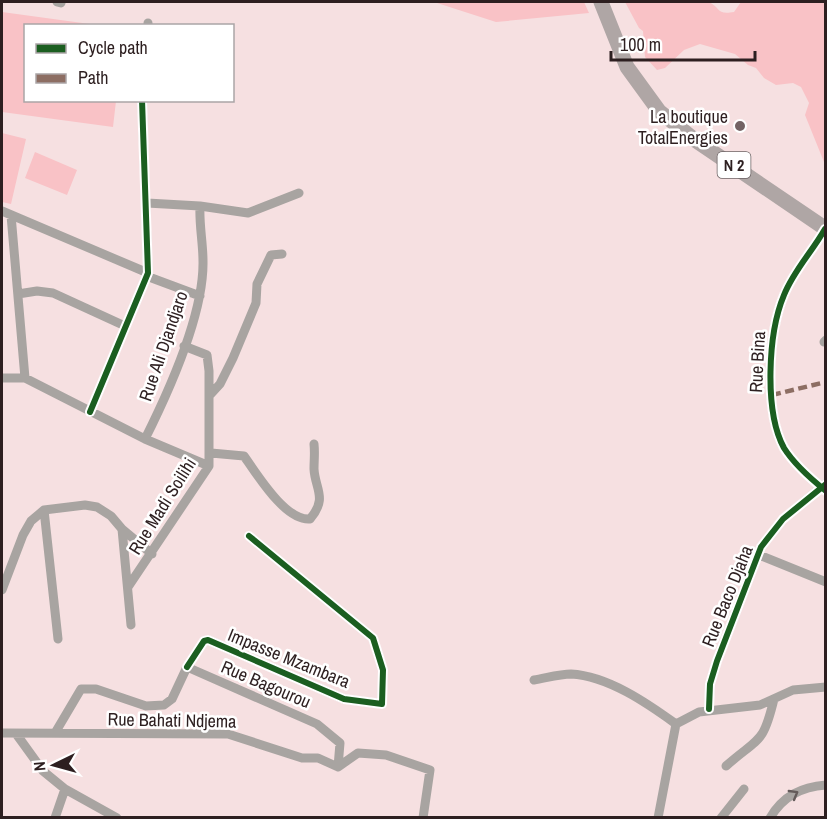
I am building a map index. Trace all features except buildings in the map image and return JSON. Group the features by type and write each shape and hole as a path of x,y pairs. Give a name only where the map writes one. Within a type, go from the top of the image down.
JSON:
{"main road":[{"name":"N 2","path":"601,2 624,61 659,111 695,140 825,229"},
{"name":"N 2","path":"647,96 825,218"},
{"name":"N 2","path":"752,178 789,192"}],"street":[{"path":"90,412 148,273 142,102"},
{"path":"147,204 200,206 248,213 299,193"},
{"name":"Rue Ali Djandjaro","path":"145,439 167,396 200,296 204,261 200,206"},
{"path":"2,211 148,273 149,277 200,296"},
{"path":"11,215 25,378"},
{"name":"Rue Bina","path":"824,488 785,449 779,435 773,418 772,359 776,321 784,294 802,260 814,249 825,229"},
{"path":"209,396 220,384 233,358 256,303 257,284 271,255 282,254"},
{"path":"18,294 37,291 53,293 125,326"},
{"name":"Rue Madi Soilihi","path":"128,587 209,466 211,453 207,354 184,346"},
{"path":"2,378 25,378 145,439 209,466"},
{"path":"211,453 244,456 274,498 300,519 310,519 318,504 321,490 314,469 314,444"},
{"name":"Rue Baco Djaha","path":"710,709 710,684 717,662 759,555 773,529 824,488"},
{"path":"2,590 22,535 31,521 44,510 85,505 97,507 111,516 122,529 152,554"},
{"path":"44,510 58,639"},
{"path":"122,529 131,625"},
{"name":"Impasse Mzambara","path":"187,667 204,640 208,640 344,699 382,704 383,670 373,638 249,536"},
{"path":"759,555 825,582"},
{"path":"55,733 81,689 96,689 146,706 164,705 171,699 187,667"},
{"name":"Rue Bagourou","path":"187,667 317,724 340,743 338,767"},
{"path":"534,680 569,674 590,676 610,684 676,724"},
{"path":"676,724 710,709 760,705 793,690 825,687"},
{"path":"726,766 755,746 767,728 774,699"},
{"path":"658,818 676,724"},
{"name":"Rue Bahati Ndjema","path":"2,734 228,734 302,758 318,758 338,767"},
{"path":"16,735 43,771 64,789 117,818"},
{"path":"338,767 358,753 386,755 430,770 423,818"},
{"path":"770,818 785,798 804,788 825,785"},
{"path":"55,818 64,789"},
{"path":"721,818 744,789"}],"shaded area":[{"path":"434,2 584,2 589,13 496,22"},
{"path":"625,2 709,2 721,12 728,13 734,12 741,2 825,2 825,177 824,162 805,115 809,103 801,87 793,83 776,85 735,54 700,44 684,50 665,68 657,70 645,57 643,31 639,28"},
{"path":"2,12 90,24 24,24 24,102 116,102 113,127 2,112"},
{"path":"2,133 26,139 11,204 2,202"},
{"path":"35,152 77,170 67,195 25,178"}],"marked path":[{"path":"772,395 826,382"}],"cycle path":[{"path":"90,412 148,273 142,102"},
{"path":"825,229 793,277 784,295 774,330 770,372 773,414 784,448 803,471 826,491"},
{"path":"709,709 710,684 717,661 761,547 783,519 826,484"},
{"path":"187,667 204,641 208,640 344,699 382,704 383,670 373,638 249,536"}],"place":[{"name":"La boutique TotalEnergies","path":"740,126"}]}
